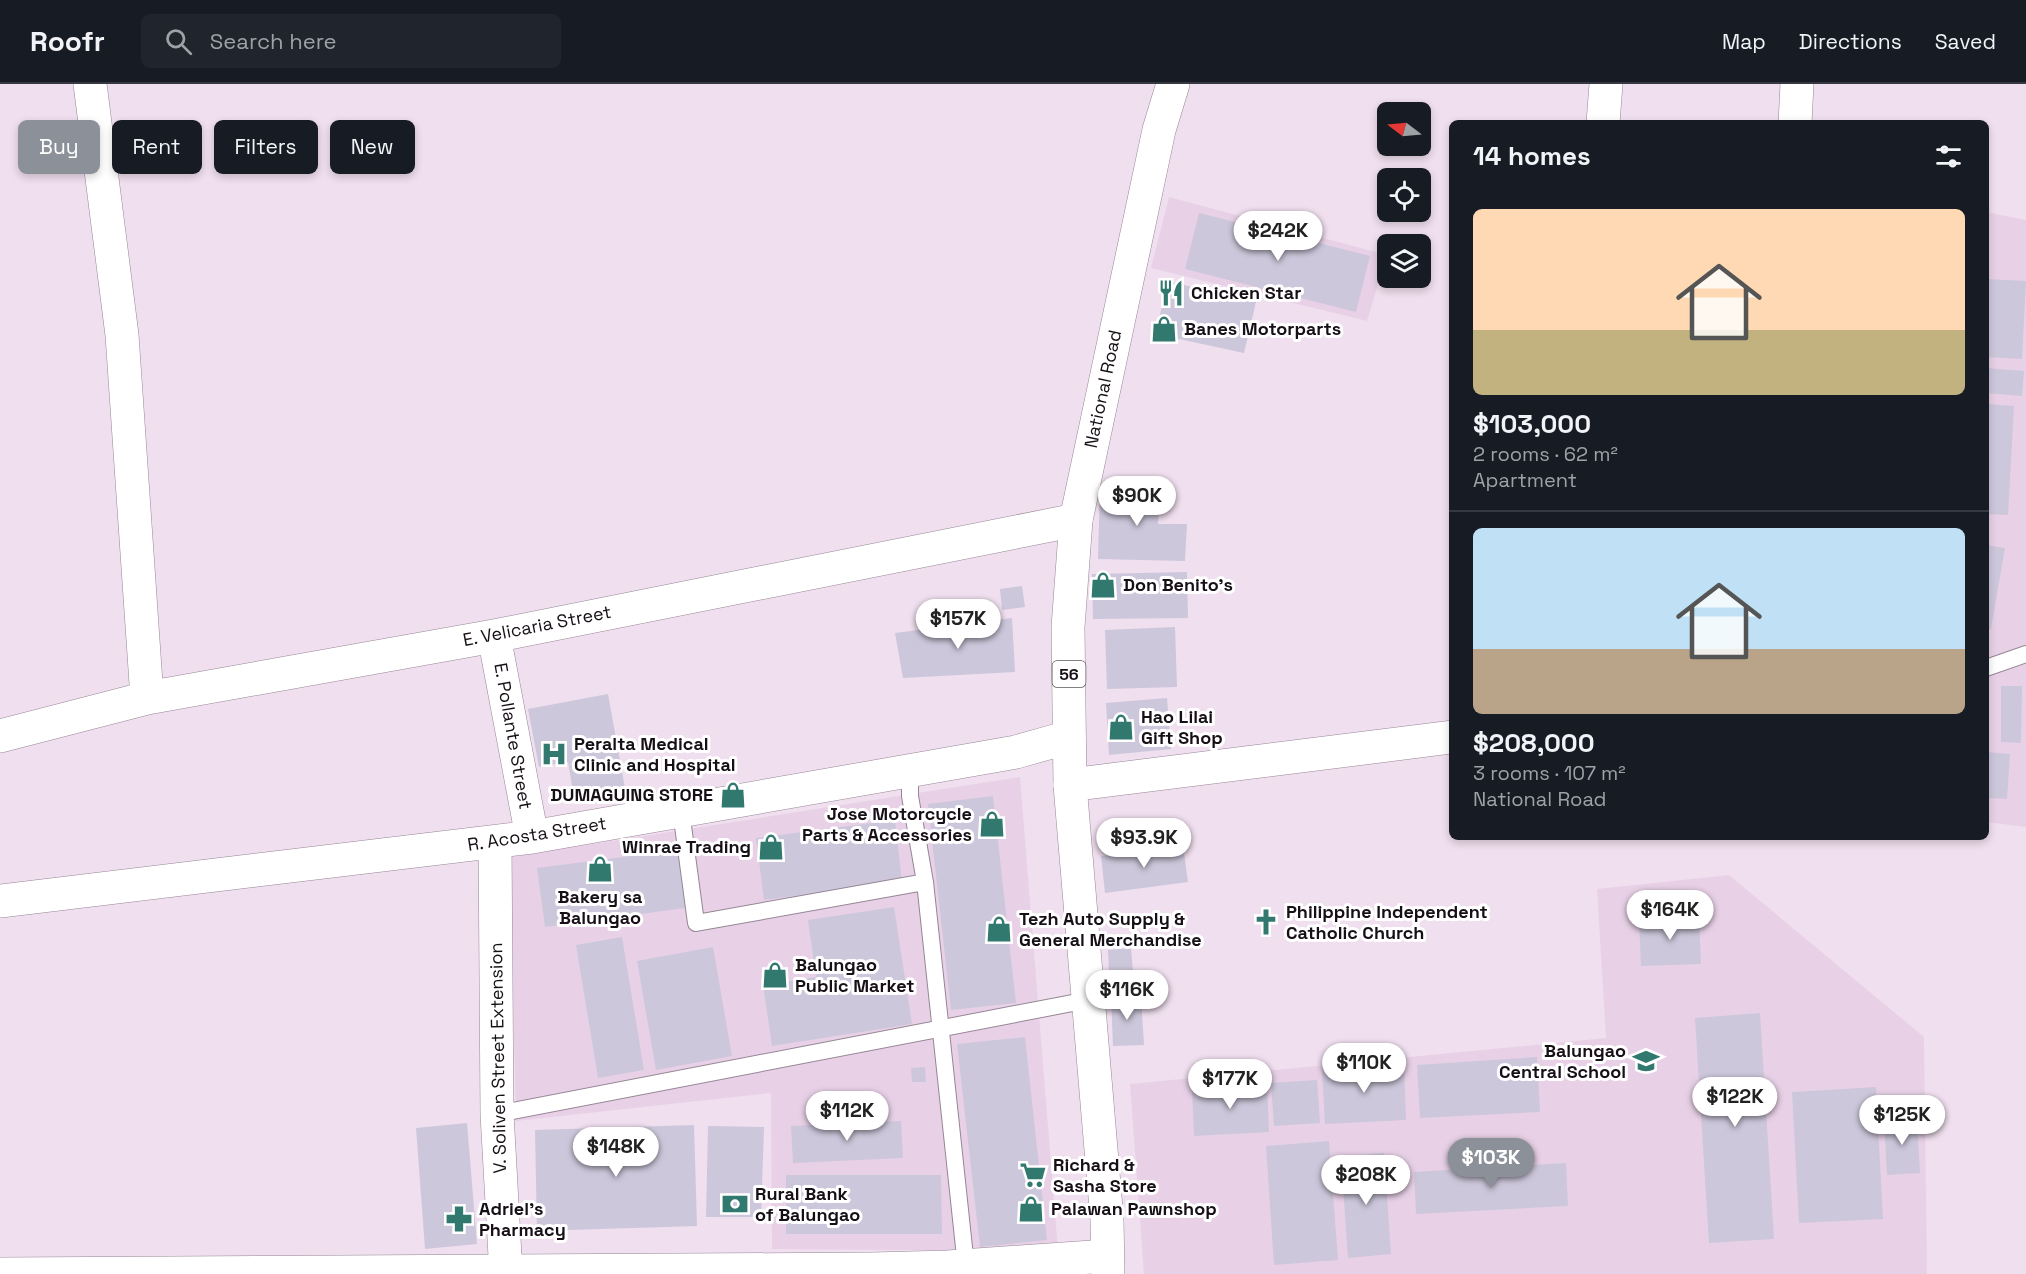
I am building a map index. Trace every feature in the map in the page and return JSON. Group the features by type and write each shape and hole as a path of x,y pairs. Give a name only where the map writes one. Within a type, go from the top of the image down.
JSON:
{"main road":[{"path":"90,84 122,336 147,698"},
{"name":"National Road","path":"1108,1265 1107,1220 1070,784 1068,627 1076,520 1160,130 1173,84"},
{"path":"1603,120 1606,84"},
{"path":"1795,120 1797,84"},
{"name":"E. Velicaria Street","path":"0,736 147,698 494,636 1076,520"},
{"name":"E. Pollante Street","path":"494,636 532,837"},
{"name":"R. Acosta Street","path":"0,901 532,837 1016,752 1069,737"},
{"path":"1070,784 1449,737"},
{"name":"V. Soliven Street Extension","path":"495,842 497,1114 506,1273"},
{"path":"0,1274 506,1273 1108,1265"}],"lane":[{"path":"1989,667 2026,654"},
{"path":"910,769 910,796 924,882 966,1266"},
{"path":"681,811 696,923 924,882"},
{"path":"497,1114 1088,1000"}],"shaded area":[{"path":"1169,197 1377,252 1377,288 1367,321 1151,268"},
{"path":"1989,213 2026,220 2026,827 1989,822"},
{"name":"Balungao Public Market","path":"1020,777 1058,1251 772,1249 771,1093 516,1121 510,857"},
{"name":"Balungao Central School","path":"1729,875 1924,1037 1927,1274 1144,1274 1130,1084 1606,1038 1597,889"}],"building":[{"path":"1199,213 1370,256 1356,312 1185,269"},
{"path":"1989,279 2026,281 2022,359 1989,357"},
{"path":"1167,281 1256,302 1244,353 1156,334"},
{"path":"1989,368 2024,371 2022,396 1989,393"},
{"path":"1989,404 2014,406 2008,515 1989,514"},
{"path":"1100,486 1160,488 1158,524 1187,524 1185,561 1098,559"},
{"path":"1989,545 2005,548 1991,629 1989,629"},
{"path":"1187,572 1188,618 1093,619 1092,574"},
{"path":"1022,586 1025,607 1002,610 1000,589"},
{"path":"1012,618 1015,672 903,678 895,633"},
{"path":"1175,627 1177,687 1107,689 1105,630"},
{"path":"2001,686 2022,686 2021,743 2001,742"},
{"path":"608,694 626,794 575,804 568,762 539,767 528,709"},
{"path":"1167,698 1171,749 1109,755 1106,703"},
{"path":"1989,752 2010,754 2007,799 1989,798"},
{"path":"993,796 1016,1003 951,1010 928,804"},
{"path":"895,820 902,882 764,900 756,838"},
{"path":"1183,845 1188,882 1105,893 1101,856"},
{"path":"678,850 685,908 545,927 537,868"},
{"path":"894,907 912,1024 772,1046 763,985 816,977 808,920"},
{"path":"1699,916 1701,964 1641,966 1639,918"},
{"path":"622,937 644,1070 598,1078 576,945"},
{"path":"713,947 732,1056 656,1070 637,961"},
{"path":"1131,948 1133,971 1109,973 1108,950"},
{"path":"1141,996 1144,1045 1113,1046 1111,997"},
{"path":"1760,1013 1774,1239 1709,1243 1695,1018"},
{"path":"1025,1037 1047,1240 980,1247 957,1044"},
{"path":"1537,1057 1540,1112 1420,1118 1417,1065"},
{"path":"1404,1065 1406,1120 1325,1124 1322,1069"},
{"path":"925,1067 926,1082 912,1082 911,1068"},
{"path":"1317,1080 1320,1123 1274,1126 1271,1083"},
{"path":"1267,1084 1269,1132 1194,1136 1192,1088"},
{"path":"1876,1087 1883,1219 1799,1223 1792,1092"},
{"path":"1917,1118 1920,1173 1887,1175 1884,1120"},
{"path":"901,1121 903,1158 793,1163 791,1126"},
{"path":"467,1123 477,1244 425,1249 416,1128"},
{"path":"694,1125 697,1226 537,1231 535,1130"},
{"path":"708,1126 764,1127 761,1217 706,1217"},
{"path":"1329,1141 1338,1260 1274,1265 1266,1146"},
{"path":"1384,1153 1391,1254 1348,1258 1341,1157"},
{"path":"1566,1163 1568,1206 1416,1214 1414,1172"},
{"path":"786,1175 941,1175 942,1234 786,1234"}],"place":[{"name":"Chicken Star","path":"1171,293"},
{"name":"Banes Motorparts","path":"1164,329"},
{"name":"Don Benito's","path":"1103,585"},
{"name":"Hao Lilai Gift Shop","path":"1121,727"},
{"name":"Peralta Medical Clinic and Hospital","path":"554,754"},
{"name":"DUMAGUING STORE","path":"733,795"},
{"name":"Jose Motorcycle Parts & Accessories","path":"992,824"},
{"name":"Winrae Trading","path":"771,847"},
{"name":"Bakery sa Balungao","path":"600,869"},
{"name":"Philippine Independent Catholic Church","path":"1266,922"},
{"name":"Tezh Auto Supply & General Merchandise","path":"999,929"},
{"name":"Balungao Public Market","path":"775,975"},
{"name":"Balungao Central School","path":"1646,1061"},
{"name":"Richard & Sasha Store","path":"1033,1175"},
{"name":"Rural Bank of Balungao","path":"735,1204"},
{"name":"Palawan Pawnshop","path":"1031,1209"},
{"name":"Adriel's Pharmacy","path":"459,1219"}]}
